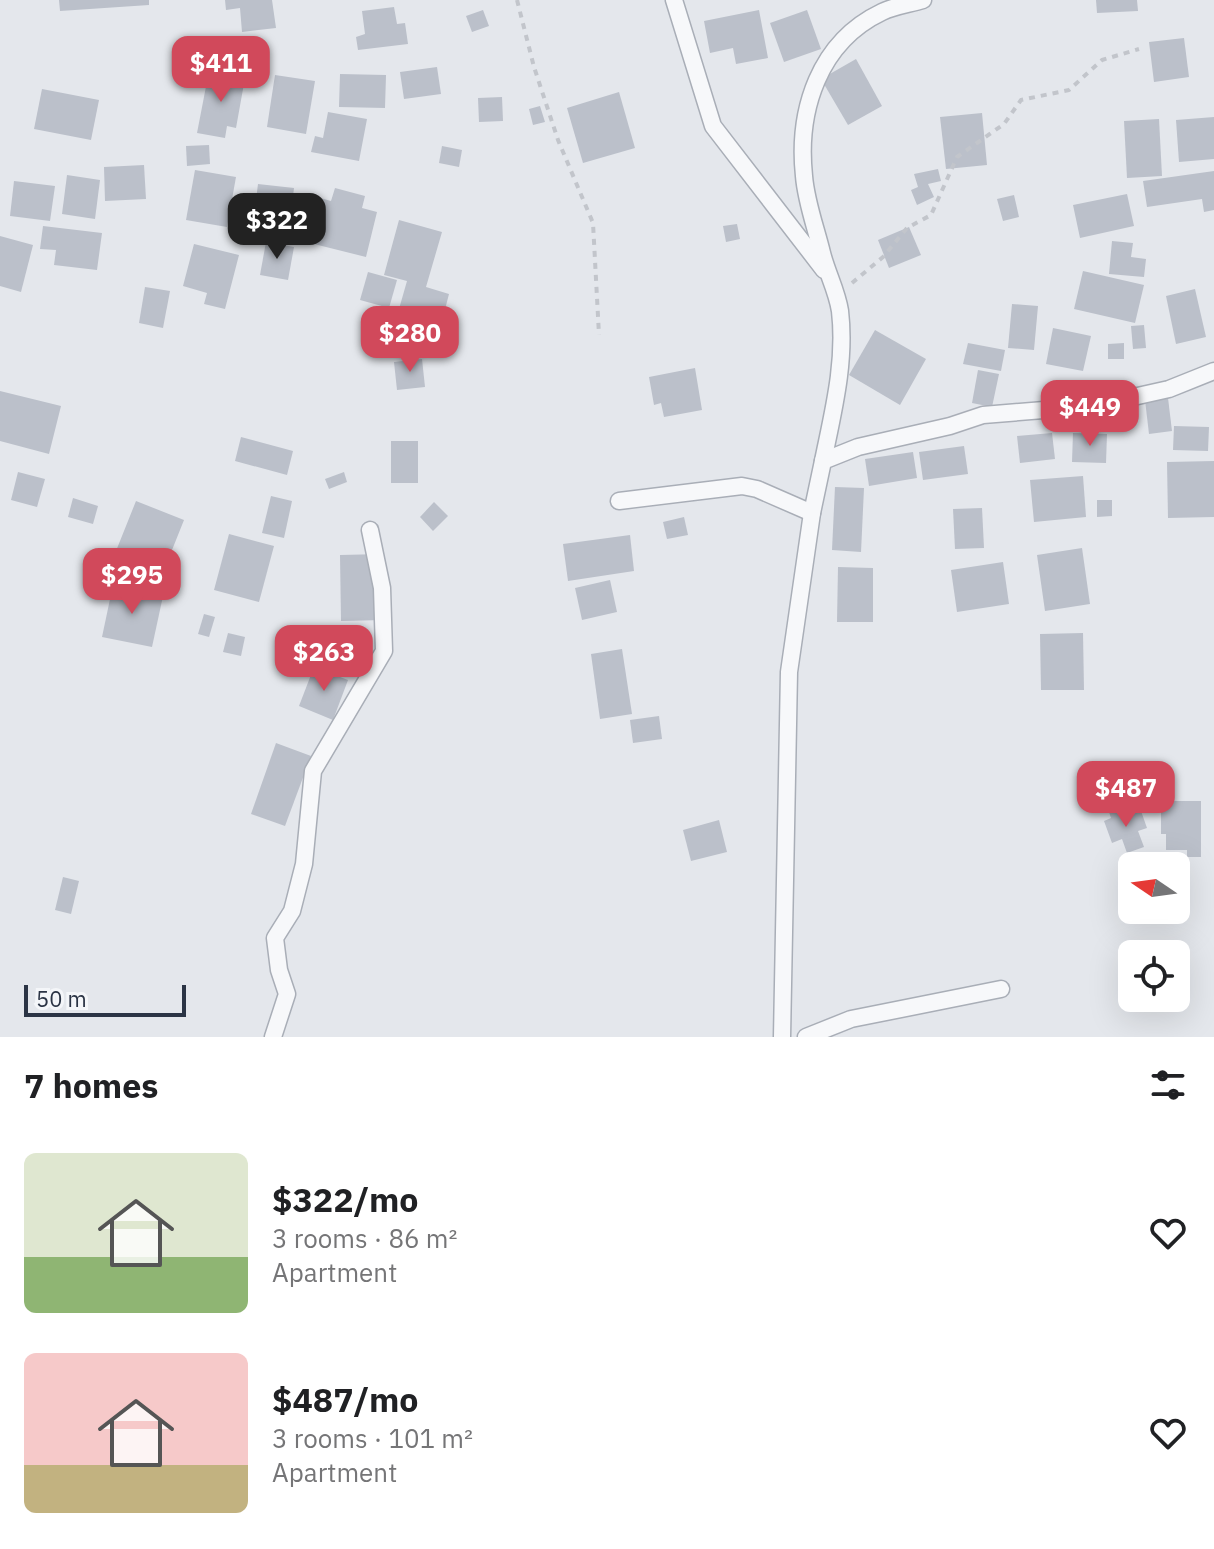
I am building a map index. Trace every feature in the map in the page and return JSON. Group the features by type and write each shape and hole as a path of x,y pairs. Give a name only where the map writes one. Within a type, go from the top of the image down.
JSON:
{"street":[{"path":"674,0 713,126 827,274 837,294 842,345 838,387 812,513 789,672 782,1037"},
{"path":"827,274 804,177 804,127 812,89 818,73 846,36 882,12 923,0"},
{"path":"823,461 858,447 950,426 983,415 1093,406 1169,389 1214,371"},
{"path":"619,501 742,486 757,489 812,513"},
{"path":"273,1037 287,994 279,970 275,938 292,911 304,864 313,771 384,651 382,588 370,530"},
{"path":"806,1037 851,1019 1001,989"}],"path":[{"path":"517,0 534,67 558,140 593,223 599,335"},
{"path":"837,294 883,257 907,228 931,215 957,157 1004,124 1021,100 1069,90 1102,60 1139,49"}],"building":[{"path":"59,0 149,0 149,5 60,11"},
{"path":"225,0 272,0 276,28 242,32 240,8 226,10"},
{"path":"1096,0 1137,0 1138,11 1097,13"},
{"path":"394,7 397,24 405,23 408,44 358,50 356,37 365,34 362,11"},
{"path":"483,10 489,26 472,32 466,16"},
{"path":"759,10 768,58 736,64 733,48 710,53 704,21"},
{"path":"807,10 821,49 784,62 770,23"},
{"path":"1184,38 1189,77 1154,82 1149,42"},
{"path":"856,59 882,106 848,125 821,79"},
{"path":"437,67 441,94 404,99 400,72"},
{"path":"209,71 245,78 236,128 227,126 225,138 197,133"},
{"path":"340,74 386,75 385,108 339,107"},
{"path":"275,75 315,81 306,134 267,127"},
{"path":"42,89 99,100 91,140 34,129"},
{"path":"619,92 635,148 583,163 567,108"},
{"path":"502,97 503,121 479,122 478,98"},
{"path":"540,106 545,122 533,125 529,109"},
{"path":"328,112 367,119 359,161 311,152 315,136 323,138"},
{"path":"982,113 987,165 946,169 940,117"},
{"path":"1214,117 1214,159 1179,162 1176,120"},
{"path":"1159,119 1162,176 1127,178 1124,121"},
{"path":"209,145 210,164 187,166 186,146"},
{"path":"442,146 462,150 459,167 439,163"},
{"path":"144,165 146,199 105,201 104,167"},
{"path":"938,169 941,181 928,184 934,197 917,205 911,190 918,187 914,174"},
{"path":"195,170 236,177 227,227 186,220"},
{"path":"1214,171 1214,210 1204,212 1202,199 1147,207 1143,181"},
{"path":"67,175 100,180 95,219 62,214"},
{"path":"14,181 55,186 50,221 10,216"},
{"path":"258,184 294,188 288,237 252,232"},
{"path":"335,188 365,196 362,208 377,212 366,257 298,240 302,223 309,226 317,197 331,201"},
{"path":"1127,194 1134,226 1080,238 1073,205"},
{"path":"1014,195 1019,217 1003,221 997,199"},
{"path":"399,220 442,232 426,287 449,294 442,321 399,309 407,281 384,275"},
{"path":"737,224 740,239 726,242 723,226"},
{"path":"43,226 102,233 97,270 54,265 56,250 40,249"},
{"path":"909,227 921,255 889,268 878,240"},
{"path":"0,236 33,245 21,292 0,286"},
{"path":"1112,241 1133,243 1131,257 1146,259 1144,277 1109,274"},
{"path":"266,242 294,247 288,280 260,275"},
{"path":"194,244 239,255 225,309 204,304 207,293 183,286"},
{"path":"1083,271 1144,285 1135,323 1074,309"},
{"path":"368,272 397,280 389,308 360,300"},
{"path":"145,287 170,291 163,328 139,323"},
{"path":"1195,289 1206,337 1176,344 1166,296"},
{"path":"1012,304 1038,306 1034,350 1008,348"},
{"path":"1144,325 1146,348 1133,349 1131,326"},
{"path":"1053,328 1091,336 1083,371 1046,364"},
{"path":"875,330 926,359 900,405 849,375"},
{"path":"968,343 1005,350 1001,371 963,364"},
{"path":"1124,343 1124,359 1108,359 1108,344"},
{"path":"422,359 425,387 397,390 394,362"},
{"path":"695,368 702,410 664,417 661,403 654,405 649,377"},
{"path":"978,370 999,374 992,407 972,403"},
{"path":"0,391 61,406 49,454 0,441"},
{"path":"1168,398 1172,431 1149,434 1145,400"},
{"path":"1174,426 1209,427 1208,451 1173,450"},
{"path":"1052,433 1055,459 1020,463 1017,436"},
{"path":"1073,433 1107,434 1106,463 1072,462"},
{"path":"241,437 293,451 287,475 235,461"},
{"path":"391,441 418,441 418,483 391,483"},
{"path":"964,446 968,474 923,480 919,452"},
{"path":"913,452 917,478 869,486 865,459"},
{"path":"1214,461 1214,517 1168,518 1167,462"},
{"path":"18,472 45,479 37,507 11,500"},
{"path":"344,472 347,482 329,489 325,479"},
{"path":"1083,476 1086,517 1034,522 1030,480"},
{"path":"835,487 864,488 861,552 832,550"},
{"path":"271,496 292,501 284,538 262,533"},
{"path":"73,498 98,506 93,524 68,517"},
{"path":"1097,500 1112,500 1112,516 1097,517"},
{"path":"136,501 184,520 164,570 116,551"},
{"path":"434,502 448,516 433,531 420,517"},
{"path":"982,508 984,548 955,549 953,509"},
{"path":"684,517 688,535 667,539 663,522"},
{"path":"229,534 274,546 259,602 214,590"},
{"path":"630,535 634,571 568,581 563,544"},
{"path":"1082,548 1090,604 1045,611 1037,555"},
{"path":"383,554 384,620 341,621 340,555"},
{"path":"1003,562 1009,604 957,612 951,570"},
{"path":"838,567 873,568 873,622 837,622"},
{"path":"610,580 617,612 582,620 575,588"},
{"path":"113,585 163,596 152,647 102,637"},
{"path":"204,614 215,617 209,637 198,634"},
{"path":"228,633 245,637 241,656 223,652"},
{"path":"1083,633 1084,690 1041,690 1040,634"},
{"path":"622,649 632,714 600,719 591,654"},
{"path":"314,667 348,680 333,720 299,706"},
{"path":"659,716 662,739 633,743 630,720"},
{"path":"276,743 311,756 285,826 251,814"},
{"path":"1161,801 1201,801 1201,857 1190,857 1187,850 1166,850 1166,834 1161,834"},
{"path":"1123,807 1126,816 1141,811 1147,828 1138,831 1144,847 1127,852 1122,839 1112,843 1104,821 1111,818 1109,812"},
{"path":"719,820 727,852 691,861 683,830"},
{"path":"63,877 79,881 71,914 55,910"}]}
